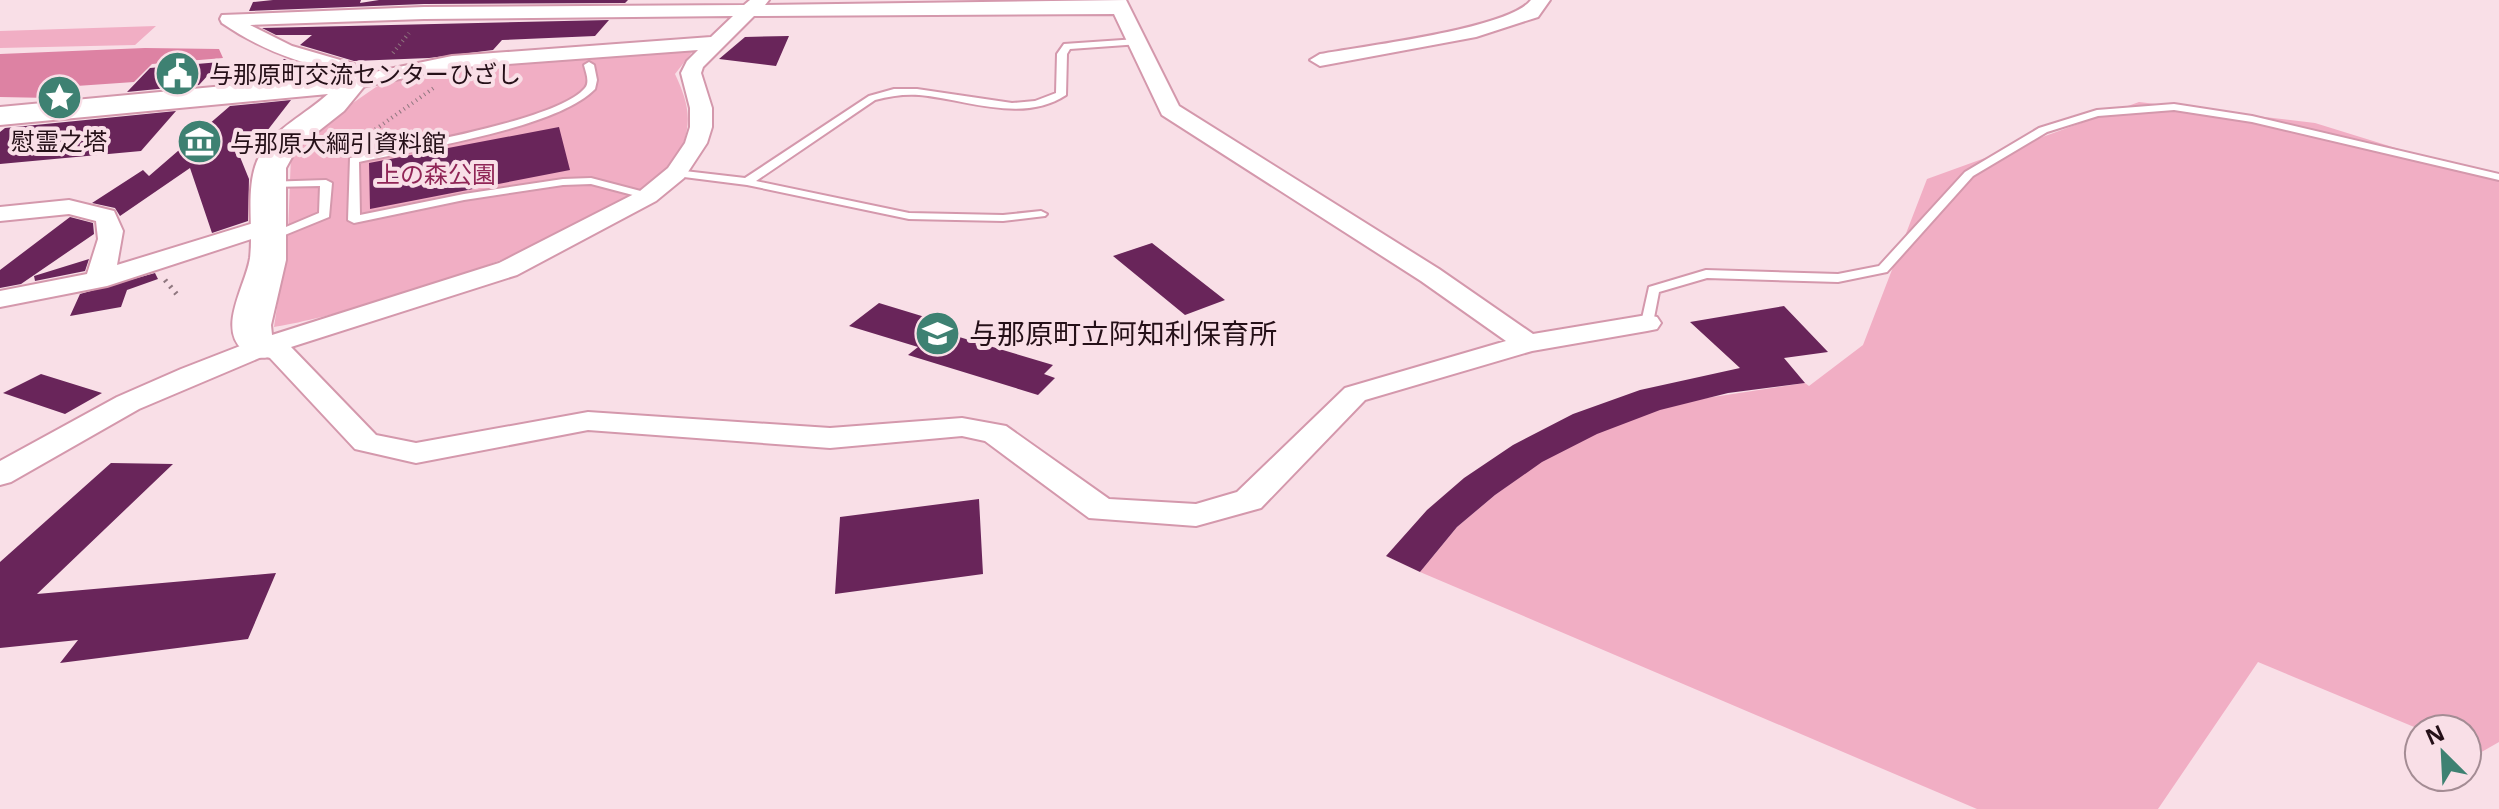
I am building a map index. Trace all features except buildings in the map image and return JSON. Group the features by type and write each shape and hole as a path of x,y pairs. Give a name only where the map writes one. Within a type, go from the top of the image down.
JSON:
{"street":[{"path":"1320,60 1469,33 1531,13 1541,0"},
{"path":"230,10 431,13 632,6 1118,4 1170,110 1430,275 1528,343"},
{"path":"0,475 128,403 263,347 508,269 648,196 676,173 696,143 701,127 699,94 691,73 694,65 756,5"},
{"path":"230,10 250,35 279,49 347,68 352,83"},
{"path":"0,116 352,83 452,62 714,43"},
{"path":"352,83 341,97 281,145 270,168 268,260 252,325 253,339 263,347 280,352 366,442 416,453 588,421 830,438 962,427 995,433 1101,510 1196,515 1249,500 1355,394 1528,343 1647,323"},
{"path":"5,218 69,207 105,216 112,228 98,280"},
{"path":"0,299 98,280 267,233"}],"lane":[{"path":"747,182 872,98 888,91 905,91 988,106 1047,102 1061,95 1062,54 1067,46 1137,42"},
{"path":"589,65 593,79 590,89 581,97 546,114 354,160 354,220 464,197 578,181 648,196"},
{"path":"1647,323 1653,290 1706,274 1838,278 1883,269 1969,174 2043,130 2097,113 2174,107 2252,119 2499,177"},
{"path":"676,173 747,182 909,216 1003,218 1041,214"},
{"path":"267,233 325,215 326,183 269,184"}],"path":[{"path":"386,60 431,13"},
{"path":"355,144 432,89"}],"green space":[{"path":"156,26 135,45 0,48 0,31"},
{"name":"上の森公園","path":"688,48 693,51 675,74 687,108 688,125 683,144 661,174 619,205 563,234 499,261 369,304 274,327 288,235 291,154 308,134 376,87 402,74 452,66"},
{"path":"2139,102 2315,123 2499,180 2499,742 2483,751 2483,713 2403,713 2403,722 2258,662 2158,809 1977,809 1420,572 1457,527 1495,495 1542,461 1641,408 1805,383 1809,386 1863,345 1927,179"}],"shaded area":[{"path":"145,48 219,49 223,58 152,64 134,82 62,87 50,98 0,97 0,54"}],"place":[{"name":"与那原町交流センターひざし","path":"178,73"},
{"name":"慰霊之塔","path":"59,98"},
{"name":"与那原大綱引資料館","path":"199,142"},
{"name":"与那原町立阿知利保育所","path":"938,333"}]}
